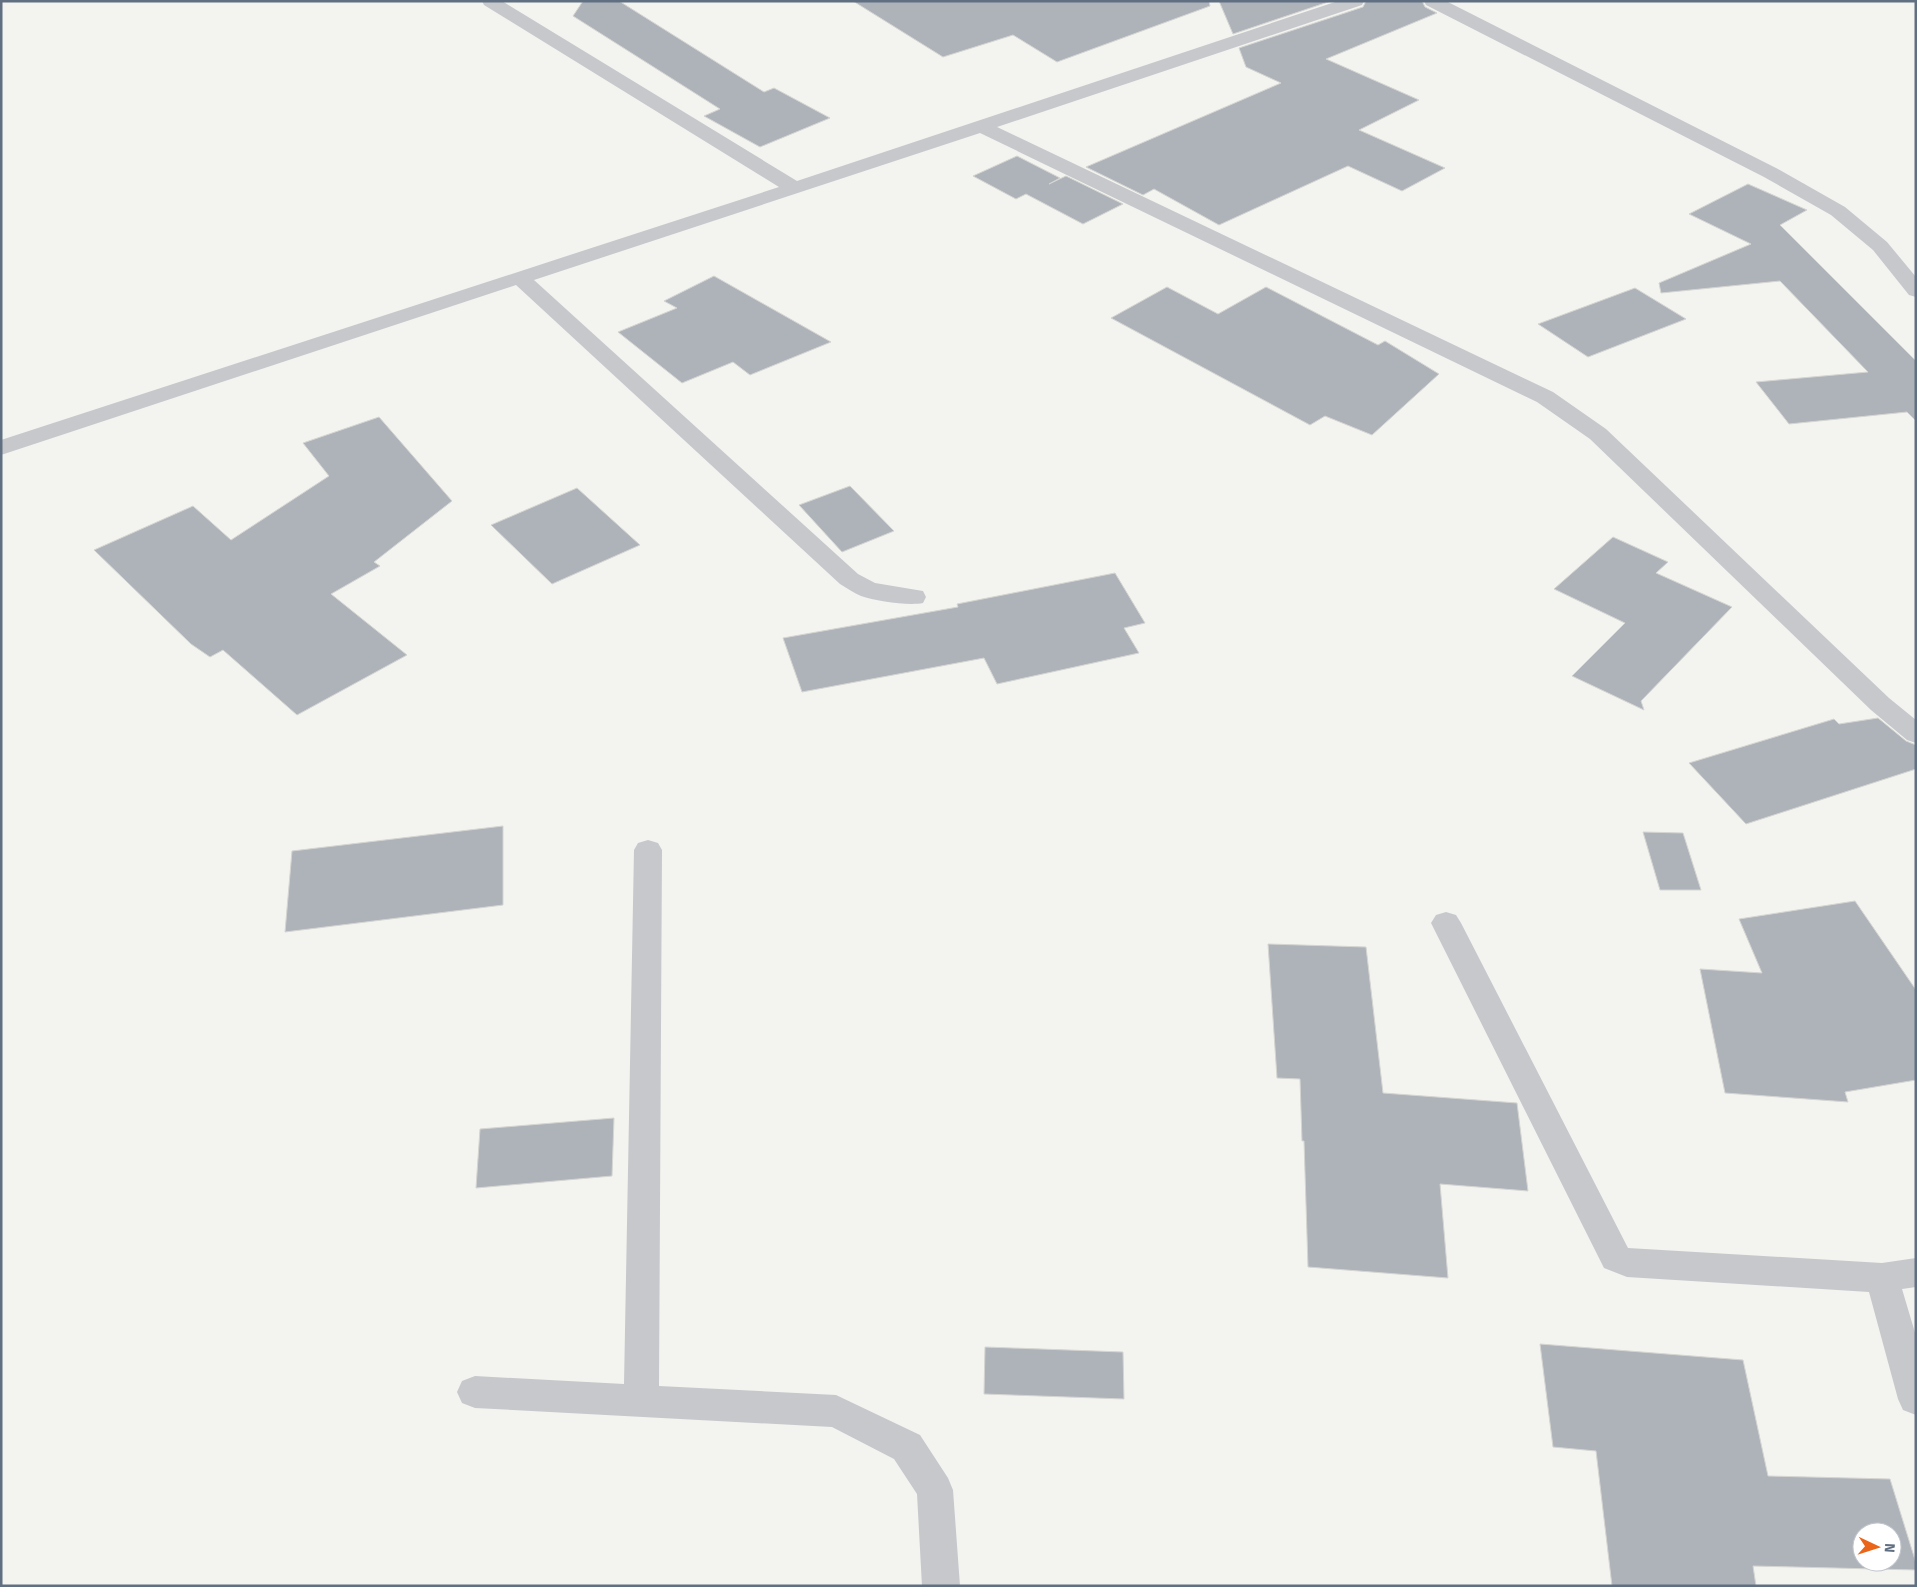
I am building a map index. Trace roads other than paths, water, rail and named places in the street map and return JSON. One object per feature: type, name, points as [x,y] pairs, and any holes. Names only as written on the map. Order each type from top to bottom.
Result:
[{"type":"street","points":[[490,1],[795,188]]},
{"type":"street","points":[[1,448],[795,188],[1356,1]]},
{"type":"street","points":[[1432,1],[1771,173],[1838,211],[1880,246],[1916,291]]},
{"type":"street","points":[[981,126],[1545,397],[1598,434],[1880,704],[1916,734]]},
{"type":"street","points":[[520,278],[849,579],[869,590],[914,598]]},
{"type":"street","points":[[641,1401],[648,850]]},
{"type":"street","points":[[1446,923],[1616,1258],[1627,1263],[1882,1278],[1916,1272]]},
{"type":"street","points":[[1882,1278],[1916,1399]]},
{"type":"street","points":[[475,1392],[836,1411],[906,1447],[935,1490],[941,1586]]}]
